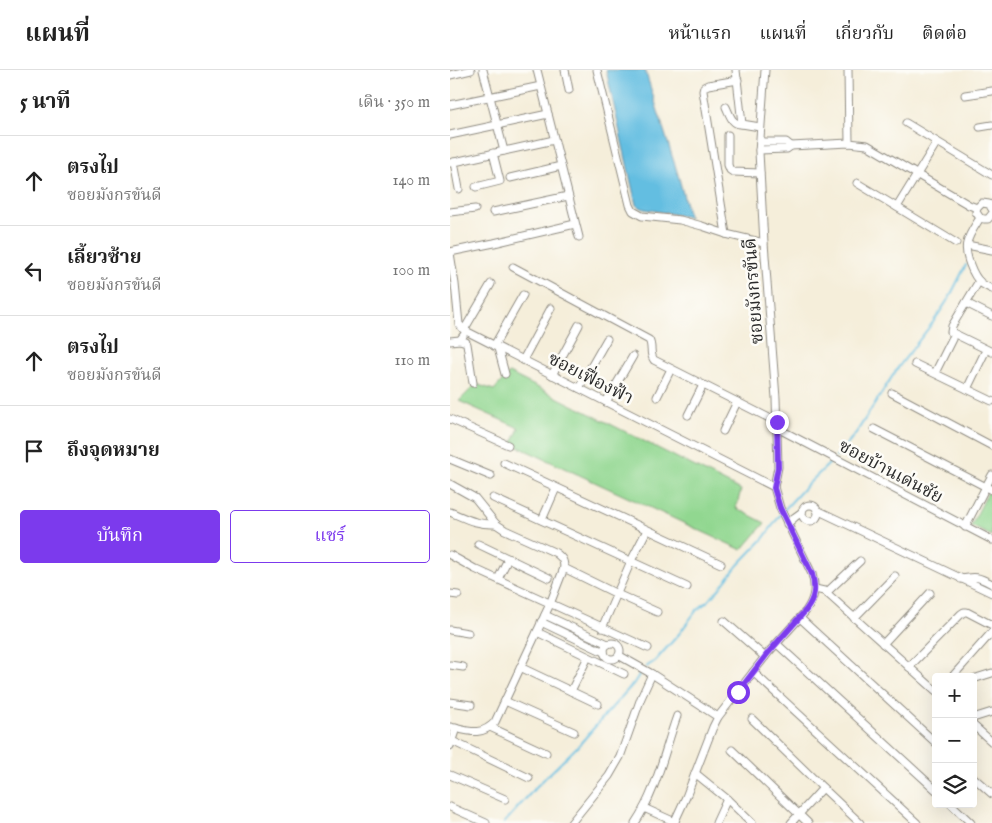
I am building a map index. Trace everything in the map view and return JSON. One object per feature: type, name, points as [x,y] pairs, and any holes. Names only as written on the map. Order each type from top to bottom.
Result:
[{"type":"street","points":[[450,75],[471,70]]},
{"type":"street","points":[[483,70],[504,151]]},
{"type":"street","points":[[537,70],[578,237]]},
{"type":"street","points":[[565,70],[569,90]]},
{"type":"street","points":[[597,70],[633,210],[642,216],[680,220],[726,234],[764,242]]},
{"type":"street","points":[[736,70],[742,124]]},
{"type":"street","name":"ซอยมังกรขันดี","points":[[765,70],[760,127],[760,173],[777,425],[778,467],[774,488],[785,520]]},
{"type":"street","points":[[848,70],[849,143]]},
{"type":"street","points":[[726,234],[703,91],[704,87],[708,85],[738,80]]},
{"type":"street","points":[[450,105],[541,86]]},
{"type":"street","points":[[965,95],[992,91]]},
{"type":"street","points":[[726,107],[734,122],[760,127]]},
{"type":"street","points":[[450,134],[548,114]]},
{"type":"street","points":[[906,124],[992,175]]},
{"type":"street","points":[[980,127],[992,125]]},
{"type":"street","points":[[728,135],[728,166],[730,170],[733,172],[760,173]]},
{"type":"street","points":[[459,189],[452,162],[554,140]]},
{"type":"street","points":[[760,146],[786,142],[791,146],[849,143],[867,146],[977,208]]},
{"type":"street","points":[[897,207],[937,142]]},
{"type":"street","points":[[476,187],[500,181],[493,154]]},
{"type":"street","points":[[510,178],[561,166]]},
{"type":"street","points":[[857,183],[956,243]]},
{"type":"street","points":[[493,212],[568,196]]},
{"type":"street","points":[[991,204],[982,203],[976,212],[977,216],[984,220],[988,219],[992,214]]},
{"type":"street","points":[[450,212],[475,209]]},
{"type":"street","points":[[980,218],[973,228],[967,245],[968,257],[980,281],[992,288]]},
{"type":"street","points":[[466,331],[459,324],[452,284],[450,253],[575,224]]},
{"type":"street","points":[[967,245],[992,250]]},
{"type":"street","name":"ซอยบ้านเด่นชัย","points":[[512,267],[650,340],[652,358],[671,369],[737,402],[838,460],[992,540]]},
{"type":"street","points":[[967,389],[988,353],[951,332],[952,326],[980,281]]},
{"type":"street","points":[[460,340],[491,284]]},
{"type":"street","points":[[505,374],[496,347],[523,295]]},
{"type":"street","points":[[966,303],[992,316]]},
{"type":"street","points":[[523,360],[551,308]]},
{"type":"street","points":[[552,375],[579,325]]},
{"type":"street","name":"ซอยเฟื่องฟ้า","points":[[466,331],[774,488]]},
{"type":"street","points":[[579,388],[607,339]]},
{"type":"street","points":[[935,373],[952,339]]},
{"type":"street","points":[[450,341],[460,340],[466,342],[473,383]]},
{"type":"street","points":[[606,402],[633,356]]},
{"type":"street","points":[[915,364],[992,401]]},
{"type":"street","points":[[657,397],[671,369]]},
{"type":"street","points":[[688,415],[702,385]]},
{"type":"street","points":[[892,393],[992,446]]},
{"type":"street","points":[[722,431],[737,402]]},
{"type":"street","points":[[451,422],[508,445]]},
{"type":"street","points":[[874,429],[989,489]]},
{"type":"street","points":[[450,459],[491,476]]},
{"type":"street","points":[[504,463],[721,564]]},
{"type":"street","points":[[965,527],[989,489],[992,475]]},
{"type":"street","points":[[450,484],[474,498],[496,524],[556,553],[562,558],[564,563],[564,568],[550,604],[495,722],[484,731],[478,732],[453,727],[451,744],[529,778]]},
{"type":"street","points":[[542,520],[556,488]]},
{"type":"street","points":[[493,498],[687,588]]},
{"type":"street","points":[[644,808],[674,822],[718,717],[765,657],[811,603],[815,589],[812,574],[785,520],[795,517],[808,505],[992,593]]},
{"type":"street","points":[[802,512],[804,517],[810,520],[816,517],[817,510]]},
{"type":"street","points":[[450,512],[466,520],[496,524]]},
{"type":"street","points":[[602,628],[631,561],[647,530]]},
{"type":"street","points":[[478,544],[549,578]]},
{"type":"street","points":[[450,555],[550,604],[648,648]]},
{"type":"street","points":[[498,579],[508,559]]},
{"type":"street","points":[[826,593],[860,561]]},
{"type":"street","points":[[564,568],[657,612]]},
{"type":"street","points":[[854,618],[895,576]]},
{"type":"street","points":[[961,579],[973,576],[992,584]]},
{"type":"street","points":[[815,589],[826,593],[932,688]]},
{"type":"street","points":[[883,644],[930,593]]},
{"type":"street","points":[[450,594],[458,595]]},
{"type":"street","points":[[909,667],[964,612],[968,612],[992,625]]},
{"type":"street","points":[[543,618],[608,644],[617,644],[620,647],[620,656],[617,659],[608,659],[604,652],[543,618]]},
{"type":"street","points":[[800,618],[932,739]]},
{"type":"street","points":[[724,621],[765,657]]},
{"type":"street","points":[[450,630],[468,633]]},
{"type":"street","points":[[537,632],[624,674]]},
{"type":"street","points":[[956,673],[992,632]]},
{"type":"street","points":[[604,652],[608,644]]},
{"type":"street","points":[[777,644],[932,786]]},
{"type":"street","points":[[620,656],[718,717]]},
{"type":"street","points":[[571,691],[588,657]]},
{"type":"street","points":[[450,665],[464,667]]},
{"type":"street","points":[[520,668],[598,704]]},
{"type":"street","points":[[753,672],[916,823]]},
{"type":"street","points":[[571,823],[609,776],[620,758],[650,673]]},
{"type":"street","points":[[977,678],[992,673]]},
{"type":"street","points":[[505,701],[574,732]]},
{"type":"street","points":[[450,702],[471,705]]},
{"type":"street","points":[[977,717],[992,712]]},
{"type":"street","points":[[635,823],[644,808],[660,770],[677,716]]},
{"type":"street","points":[[752,719],[860,823]]},
{"type":"street","points":[[490,727],[546,753]]},
{"type":"street","points":[[977,729],[992,742]]},
{"type":"street","points":[[732,750],[808,823]]},
{"type":"street","points":[[695,773],[727,799],[752,823]]},
{"type":"street","points":[[450,776],[505,799]]},
{"type":"street","points":[[977,781],[992,794]]},
{"type":"street","points":[[791,823],[823,788]]},
{"type":"street","points":[[716,823],[727,799]]},
{"type":"street","points":[[450,807],[486,823]]},
{"type":"street","points":[[955,808],[971,823]]},
{"type":"green space","points":[[509,373],[741,490],[736,508],[765,523],[742,550],[512,444],[519,428],[459,401],[476,384],[494,390]]},
{"type":"green space","points":[[988,492],[992,494],[992,536],[971,526]]},
{"type":"water","points":[[606,70],[645,70],[679,178],[689,217],[644,209],[636,205]]},
{"type":"waterway","points":[[836,457],[856,433],[897,369],[934,321],[949,298],[966,265]]},
{"type":"waterway","points":[[784,510],[833,460]]},
{"type":"waterway","points":[[646,667],[655,661],[696,611],[720,588],[738,565],[763,539],[781,514]]},
{"type":"waterway","points":[[504,823],[537,786],[579,745],[634,683],[642,670]]},
{"type":"route","points":[[738,692],[768,653],[806,610],[811,603],[815,589],[812,574],[780,508],[774,488],[778,467],[777,422]]}]
